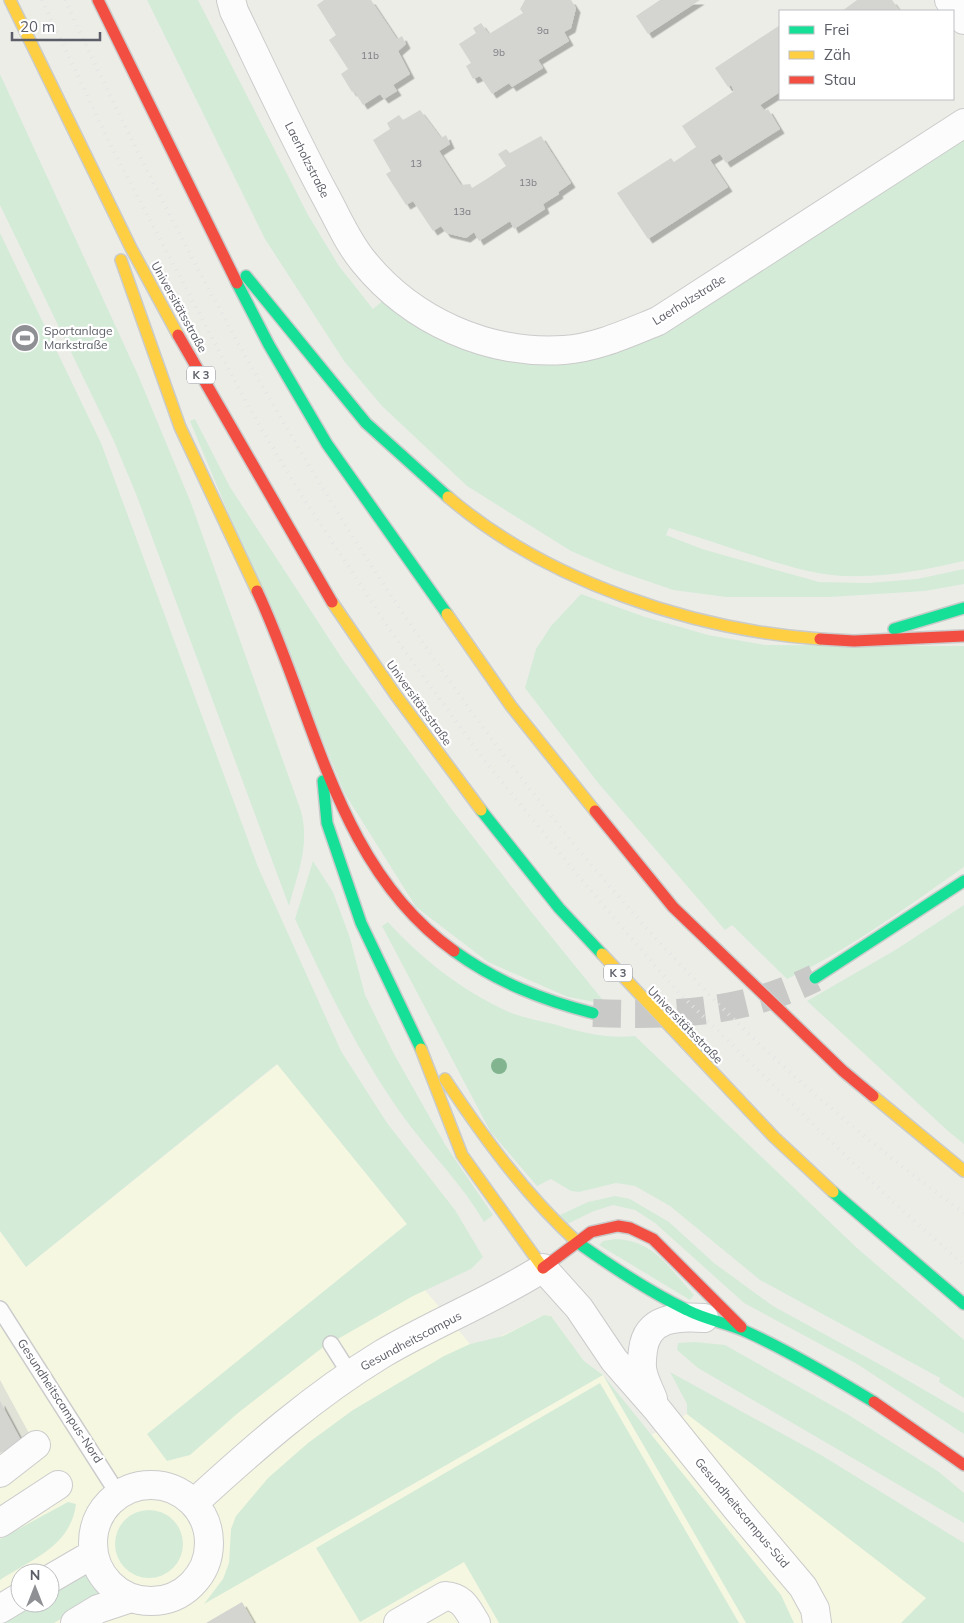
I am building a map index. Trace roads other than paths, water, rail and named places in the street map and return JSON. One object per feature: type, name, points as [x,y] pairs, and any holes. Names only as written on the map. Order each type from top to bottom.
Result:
[{"type":"main road","name":"Universitätsstraße","points":[[10,0],[84,153],[168,317],[327,594],[395,694],[482,812],[579,929],[638,994],[774,1137],[860,1217],[964,1304]]},
{"type":"main road","points":[[98,0],[210,232],[269,345],[327,444],[511,706],[673,907],[843,1071],[964,1171]]},
{"type":"main road","points":[[84,153],[180,426],[269,618],[346,816],[375,868],[407,910],[440,942],[481,970],[526,992],[568,1008],[593,1013]]},
{"type":"main road","points":[[210,232],[366,423],[450,499],[503,538],[563,572],[644,604],[743,630],[795,637],[854,641],[964,636]]},
{"type":"main road","points":[[854,641],[964,608]]},
{"type":"main road","points":[[320,750],[327,823],[361,923],[414,1032],[462,1155],[543,1268],[591,1232],[618,1226],[642,1232],[666,1251],[745,1331]]},
{"type":"main road","points":[[815,978],[964,881]]},
{"type":"main road","points":[[414,1032],[479,1130],[518,1182],[534,1202],[577,1242],[621,1273],[704,1318],[745,1331],[883,1408],[964,1465]]},
{"type":"street","name":"Laerholzstraße","points":[[231,0],[234,11],[306,160],[362,261],[380,280],[410,305],[451,330],[481,342],[520,349],[565,350],[611,340],[658,321],[736,260],[964,123]]},
{"type":"street","points":[[949,0],[964,20]]},
{"type":"street","name":"Gesundheitscampus","points":[[194,1503],[288,1421],[350,1374],[384,1353],[476,1307],[543,1268]]},
{"type":"street","name":"Gesundheitscampus-Süd","points":[[543,1268],[579,1308],[614,1360],[804,1587],[815,1609],[817,1623]]},
{"type":"street","name":"Gesundheitscampus-Süd","points":[[656,1408],[642,1373],[644,1344],[648,1333],[664,1320],[679,1316],[704,1318]]},
{"type":"street","points":[[0,1473],[36,1445]]},
{"type":"street","points":[[0,1523],[58,1485]]},
{"type":"street","points":[[143,1485],[161,1485],[179,1492],[194,1503],[204,1519],[209,1538],[208,1557],[200,1575],[187,1590],[170,1599],[150,1602],[131,1598],[113,1588],[100,1573],[93,1554],[92,1535],[98,1517],[110,1501],[118,1494],[143,1485]]},
{"type":"street","points":[[60,1573],[93,1554]]},
{"type":"street","points":[[398,1623],[445,1596],[453,1596],[464,1602],[476,1623]]},
{"type":"street","points":[[75,1623],[98,1608],[131,1598]]},
{"type":"lane","name":"Gesundheitscampus-Nord","points":[[0,1309],[118,1494]]},
{"type":"lane","points":[[331,1344],[350,1374]]},
{"type":"tunnel","points":[[593,1013],[679,1013],[733,1006],[787,990],[815,978]]},
{"type":"railway","points":[[42,0],[111,146],[248,406],[295,485],[396,639],[485,761],[580,878],[675,989],[892,1201],[964,1265]]},
{"type":"railway","points":[[65,0],[131,139],[203,278],[279,416],[362,550],[450,681],[544,807],[645,926],[752,1037],[855,1128],[964,1213]]},
{"type":"place","name":"Sportanlage Markstraße","points":[[25,338]]}]
